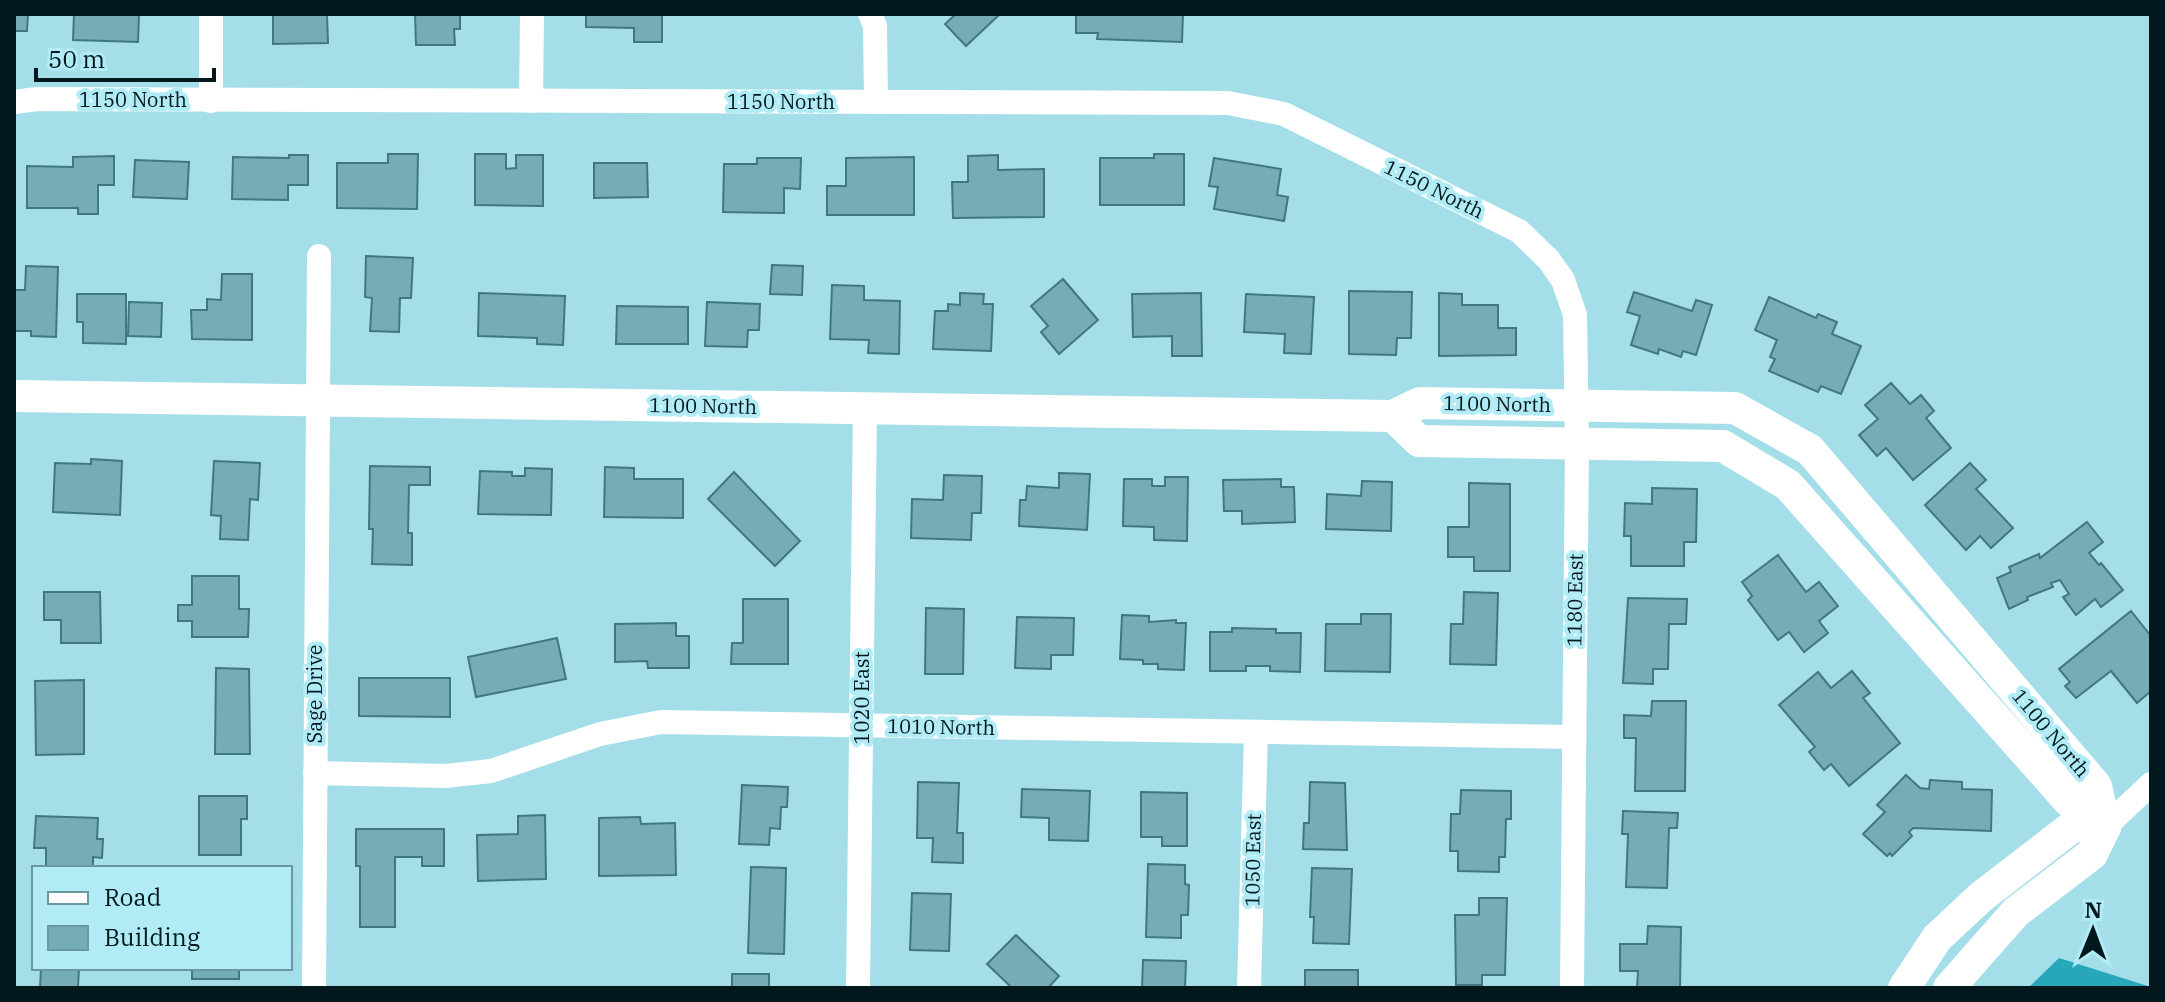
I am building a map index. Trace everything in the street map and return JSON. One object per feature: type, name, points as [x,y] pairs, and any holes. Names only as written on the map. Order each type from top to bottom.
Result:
[{"type":"street","points":[[211,14],[211,101]]},
{"type":"street","points":[[531,101],[532,14]]},
{"type":"street","points":[[870,14],[875,26],[876,102]]},
{"type":"street","name":"1150 North","points":[[14,102],[37,99],[1228,103],[1284,114],[1519,231]]},
{"type":"street","name":"1180 East","points":[[1519,231],[1549,260],[1563,280],[1575,315],[1577,444],[1572,988]]},
{"type":"street","name":"Sage Drive","points":[[314,988],[319,256]]},
{"type":"street","name":"1100 North","points":[[14,396],[1393,416],[1420,403],[1735,408],[1810,450],[2096,786],[2105,827]]},
{"type":"street","name":"1020 East","points":[[858,988],[865,408]]},
{"type":"street","name":"1100 North","points":[[1393,416],[1419,441],[1723,446],[1788,485],[2072,804],[2105,827]]},
{"type":"street","name":"1010 North","points":[[315,773],[445,776],[491,771],[600,734],[661,722],[1574,737]]},
{"type":"street","name":"1050 East","points":[[1249,988],[1256,732]]},
{"type":"street","points":[[1949,988],[2016,912],[2092,854],[2105,827],[2151,784]]},
{"type":"street","points":[[1904,988],[1937,938],[1981,897],[2073,826],[2105,827]]},
{"type":"water","points":[[2059,958],[2151,987],[2151,988],[2028,988]]},
{"type":"building","points":[[14,14],[28,14],[27,31],[14,31]]},
{"type":"building","points":[[74,14],[139,14],[138,42],[73,40]]},
{"type":"building","points":[[327,14],[328,43],[273,44],[273,15]]},
{"type":"building","points":[[415,14],[460,14],[460,29],[454,29],[455,45],[416,45]]},
{"type":"building","points":[[586,14],[662,14],[662,42],[634,42],[634,28],[586,27]]},
{"type":"building","points":[[956,14],[1000,14],[966,46],[945,24]]},
{"type":"building","points":[[1076,14],[1183,14],[1182,42],[1097,39],[1098,33],[1076,33]]},
{"type":"building","points":[[388,154],[418,154],[417,209],[337,208],[337,163],[388,163]]},
{"type":"building","points":[[475,154],[506,154],[506,169],[516,168],[516,155],[543,155],[543,206],[475,205]]},
{"type":"building","points":[[1154,154],[1184,154],[1184,205],[1100,205],[1100,158],[1154,158]]},
{"type":"building","points":[[289,155],[308,155],[308,185],[288,185],[288,200],[232,199],[233,157],[289,158]]},
{"type":"building","points":[[998,155],[998,170],[1044,169],[1044,217],[953,218],[952,182],[968,182],[968,156]]},
{"type":"building","points":[[114,156],[114,185],[98,185],[98,214],[78,214],[78,208],[27,208],[27,166],[73,167],[73,157]]},
{"type":"building","points":[[914,157],[914,215],[827,215],[827,186],[846,186],[846,158]]},
{"type":"building","points":[[757,158],[801,158],[800,189],[784,188],[784,213],[723,212],[724,164],[757,164]]},
{"type":"building","points":[[1214,158],[1281,169],[1277,195],[1288,197],[1284,221],[1214,209],[1218,187],[1209,186]]},
{"type":"building","points":[[135,160],[189,162],[187,199],[133,197]]},
{"type":"building","points":[[594,163],[647,163],[648,197],[594,198]]},
{"type":"building","points":[[366,256],[413,258],[411,298],[400,298],[399,332],[370,331],[372,298],[365,297]]},
{"type":"building","points":[[772,265],[803,266],[802,295],[770,294]]},
{"type":"building","points":[[26,266],[58,267],[56,337],[31,336],[31,331],[14,331],[14,290],[25,290]]},
{"type":"building","points":[[222,274],[252,274],[252,340],[192,339],[191,310],[207,310],[207,299],[221,300]]},
{"type":"building","points":[[1063,279],[1098,320],[1059,354],[1041,332],[1048,326],[1031,306]]},
{"type":"building","points":[[832,285],[864,286],[864,300],[900,301],[899,354],[868,353],[869,340],[830,339]]},
{"type":"building","points":[[1349,291],[1412,292],[1411,338],[1397,338],[1396,355],[1349,354]]},
{"type":"building","points":[[1634,292],[1692,311],[1696,300],[1712,305],[1696,355],[1683,351],[1681,357],[1659,349],[1658,354],[1631,345],[1640,316],[1627,312]]},
{"type":"building","points":[[479,293],[565,296],[563,345],[537,344],[537,338],[478,336]]},
{"type":"building","points":[[960,293],[984,294],[983,304],[993,304],[991,351],[933,349],[935,311],[948,311],[948,304],[960,305]]},
{"type":"building","points":[[1201,293],[1202,356],[1172,356],[1172,336],[1133,337],[1132,294]]},
{"type":"building","points":[[1439,293],[1462,294],[1462,305],[1498,305],[1498,328],[1516,328],[1516,355],[1439,356]]},
{"type":"building","points":[[77,294],[126,294],[126,344],[83,343],[83,322],[77,322]]},
{"type":"building","points":[[1246,294],[1314,297],[1311,354],[1284,353],[1285,334],[1244,332]]},
{"type":"building","points":[[1769,297],[1816,318],[1818,314],[1837,322],[1832,334],[1861,346],[1841,394],[1821,386],[1818,392],[1769,371],[1775,359],[1770,357],[1777,340],[1755,330]]},
{"type":"building","points":[[129,302],[162,303],[161,337],[128,336]]},
{"type":"building","points":[[707,302],[760,304],[759,330],[748,330],[747,347],[705,346]]},
{"type":"building","points":[[617,306],[688,307],[688,344],[616,344]]},
{"type":"building","points":[[1891,383],[1910,404],[1921,395],[1934,411],[1926,418],[1951,448],[1913,480],[1886,448],[1877,456],[1859,435],[1878,419],[1865,405]]},
{"type":"building","points":[[91,459],[122,461],[120,515],[53,512],[55,463],[91,464]]},
{"type":"building","points":[[214,461],[260,463],[258,500],[250,499],[248,540],[220,539],[221,516],[211,515]]},
{"type":"building","points":[[1970,463],[1986,480],[1976,489],[2013,528],[1991,548],[1980,536],[1966,550],[1925,505]]},
{"type":"building","points":[[370,466],[430,467],[430,485],[409,485],[408,533],[412,533],[412,565],[372,564]]},
{"type":"building","points":[[605,467],[634,468],[634,479],[683,479],[683,518],[604,517]]},
{"type":"building","points":[[525,468],[552,469],[551,515],[478,514],[480,471],[512,472],[512,476],[525,476]]},
{"type":"building","points":[[734,472],[800,541],[775,566],[708,499]]},
{"type":"building","points":[[1059,473],[1090,474],[1087,530],[1019,526],[1020,500],[1026,500],[1027,486],[1059,488]]},
{"type":"building","points":[[944,475],[982,476],[981,513],[972,513],[971,540],[911,538],[912,499],[943,500]]},
{"type":"building","points":[[1165,477],[1188,477],[1187,541],[1154,540],[1154,527],[1123,526],[1124,479],[1152,479],[1152,486],[1165,486]]},
{"type":"building","points":[[1281,479],[1281,487],[1294,487],[1295,522],[1242,524],[1242,511],[1224,511],[1223,480]]},
{"type":"building","points":[[1362,481],[1392,482],[1391,531],[1326,529],[1327,494],[1361,496]]},
{"type":"building","points":[[1469,483],[1510,484],[1510,571],[1474,571],[1474,557],[1448,557],[1448,527],[1469,527]]},
{"type":"building","points":[[1652,488],[1697,489],[1696,542],[1684,542],[1684,566],[1631,566],[1631,536],[1624,536],[1625,503],[1652,504]]},
{"type":"building","points":[[2087,522],[2103,542],[2089,553],[2123,590],[2101,607],[2095,599],[2076,615],[2063,597],[2069,594],[2060,580],[2051,583],[2053,587],[2027,597],[2028,600],[2009,609],[1997,578],[2011,572],[2009,567],[2039,554],[2040,558]]},
{"type":"building","points":[[1778,555],[1806,592],[1819,582],[1838,606],[1819,621],[1828,633],[1804,652],[1789,632],[1778,640],[1748,600],[1752,596],[1742,582]]},
{"type":"building","points":[[192,576],[239,576],[239,609],[249,609],[248,637],[192,637],[192,621],[178,621],[178,605],[192,605]]},
{"type":"building","points":[[44,592],[100,592],[101,643],[61,643],[61,620],[44,620]]},
{"type":"building","points":[[1464,592],[1498,593],[1496,665],[1450,664],[1451,624],[1463,624]]},
{"type":"building","points":[[1628,598],[1687,599],[1686,624],[1669,624],[1668,669],[1653,669],[1653,684],[1623,683]]},
{"type":"building","points":[[743,599],[788,599],[788,664],[731,664],[732,643],[743,643]]},
{"type":"building","points":[[926,608],[964,609],[963,674],[925,674]]},
{"type":"building","points":[[2131,611],[2151,636],[2151,691],[2137,703],[2111,671],[2076,698],[2065,686],[2070,682],[2059,669]]},
{"type":"building","points":[[1361,614],[1391,614],[1390,672],[1325,671],[1326,624],[1361,624]]},
{"type":"building","points":[[1122,615],[1149,616],[1149,622],[1176,620],[1176,623],[1186,623],[1184,670],[1158,669],[1158,664],[1143,664],[1143,660],[1120,659]]},
{"type":"building","points":[[1017,617],[1074,618],[1073,655],[1051,655],[1051,669],[1015,668]]},
{"type":"building","points":[[676,623],[676,636],[689,636],[689,668],[648,668],[647,661],[615,662],[615,624]]},
{"type":"building","points":[[1232,628],[1301,633],[1300,672],[1270,671],[1270,666],[1246,666],[1246,671],[1210,671],[1210,632],[1232,632]]},
{"type":"building","points":[[557,638],[566,679],[476,697],[468,657]]},
{"type":"building","points":[[216,668],[249,669],[250,754],[215,754]]},
{"type":"building","points":[[1852,671],[1870,693],[1863,698],[1900,743],[1849,786],[1831,764],[1824,770],[1809,752],[1815,747],[1779,705],[1818,672],[1831,688]]},
{"type":"building","points":[[359,678],[450,678],[450,717],[359,716]]},
{"type":"building","points":[[84,680],[84,754],[36,755],[35,681]]},
{"type":"building","points":[[1652,701],[1686,701],[1685,791],[1635,791],[1636,738],[1624,738],[1624,715],[1651,716]]},
{"type":"building","points":[[1906,775],[1920,788],[1929,789],[1930,780],[1962,782],[1962,789],[1992,790],[1991,831],[1913,828],[1909,832],[1912,836],[1892,856],[1890,853],[1887,856],[1863,834],[1885,812],[1877,805]]},
{"type":"building","points":[[918,782],[959,783],[957,833],[963,833],[963,863],[932,862],[933,838],[917,838]]},
{"type":"building","points":[[1310,782],[1345,783],[1347,850],[1303,849],[1304,823],[1309,823]]},
{"type":"building","points":[[742,785],[788,787],[787,807],[781,807],[780,829],[770,828],[769,845],[739,844]]},
{"type":"building","points":[[1022,789],[1090,791],[1088,841],[1049,840],[1049,818],[1021,817]]},
{"type":"building","points":[[1461,790],[1511,791],[1511,819],[1506,819],[1505,857],[1499,857],[1499,872],[1458,871],[1458,851],[1450,851],[1451,814],[1460,814]]},
{"type":"building","points":[[1141,792],[1187,793],[1187,846],[1162,846],[1162,837],[1141,837]]},
{"type":"building","points":[[199,796],[247,796],[247,819],[241,819],[241,855],[199,855]]},
{"type":"building","points":[[1623,811],[1678,813],[1677,828],[1669,828],[1667,888],[1626,887],[1628,834],[1622,834]]},
{"type":"building","points":[[545,815],[546,879],[478,881],[477,835],[518,834],[518,816]]},
{"type":"building","points":[[36,816],[98,818],[97,839],[103,839],[102,858],[93,857],[93,866],[46,866],[46,848],[34,848]]},
{"type":"building","points":[[640,817],[641,824],[675,823],[676,875],[599,876],[599,818]]},
{"type":"building","points":[[356,829],[444,829],[444,866],[422,866],[422,857],[395,857],[395,927],[360,927],[360,866],[356,866]]},
{"type":"building","points":[[1148,864],[1185,865],[1185,884],[1189,885],[1188,915],[1181,915],[1181,938],[1146,937]]},
{"type":"building","points":[[751,867],[786,868],[784,954],[748,953]]},
{"type":"building","points":[[1312,868],[1352,869],[1349,944],[1313,943],[1314,917],[1310,917]]},
{"type":"building","points":[[912,893],[951,894],[949,951],[910,950]]},
{"type":"building","points":[[1479,898],[1507,898],[1505,975],[1482,975],[1482,985],[1456,985],[1455,915],[1479,915]]},
{"type":"building","points":[[1648,926],[1681,927],[1680,988],[1637,988],[1638,971],[1620,971],[1620,944],[1647,944]]},
{"type":"building","points":[[1016,935],[1059,976],[1048,988],[1012,988],[987,964]]},
{"type":"building","points":[[1143,960],[1186,961],[1185,988],[1142,988]]},
{"type":"building","points":[[41,970],[79,970],[78,988],[40,988]]},
{"type":"building","points":[[192,970],[239,970],[239,979],[192,979]]},
{"type":"building","points":[[1305,970],[1358,970],[1358,988],[1305,988]]},
{"type":"building","points":[[732,974],[769,974],[769,988],[732,988]]}]
